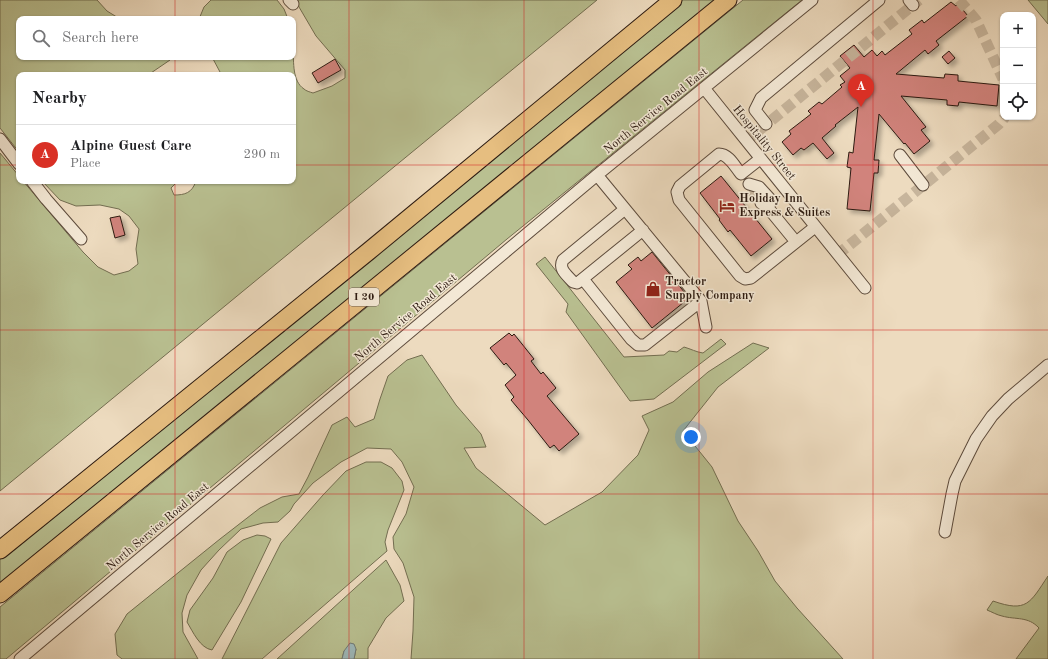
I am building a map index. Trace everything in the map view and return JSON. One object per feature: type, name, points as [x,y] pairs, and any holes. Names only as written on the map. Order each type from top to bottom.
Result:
[{"type":"highway","name":"I 20","points":[[0,550],[363,256],[673,0]]},
{"type":"highway","name":"I 20","points":[[0,594],[728,0]]},
{"type":"street","name":"North Service Road East","points":[[20,659],[597,175],[812,0]]},
{"type":"street","points":[[766,124],[755,110],[761,98],[879,0]]},
{"type":"street","name":"Hospitality Street","points":[[704,88],[865,288]]},
{"type":"street","points":[[0,139],[16,160]]},
{"type":"street","points":[[796,242],[765,206],[770,199],[759,187],[750,187],[727,156],[723,154],[719,154],[680,186],[677,192],[679,200],[740,276],[745,279],[752,278],[815,227]]},
{"type":"street","points":[[900,155],[923,185]]},
{"type":"street","points":[[741,174],[760,159]]},
{"type":"street","points":[[597,175],[701,301],[706,327]]},
{"type":"street","points":[[34,184],[82,239]]},
{"type":"street","points":[[625,209],[563,260],[561,268],[573,282],[577,283],[584,279],[643,230]]},
{"type":"street","points":[[584,279],[631,339],[638,345],[645,345],[701,301]]},
{"type":"street","points":[[945,532],[955,482],[984,426],[1008,399],[1048,365]]},
{"type":"green space","points":[[0,0],[97,0],[107,11],[115,16],[16,16],[16,60],[170,60],[152,72],[16,72],[16,148],[0,128]]},
{"type":"green space","points":[[211,0],[277,0],[284,9],[287,16],[200,16],[204,7]]},
{"type":"green space","points":[[297,0],[597,0],[0,491],[0,153],[16,172],[16,184],[26,184],[83,252],[98,267],[114,275],[129,271],[138,264],[136,249],[139,229],[129,216],[119,209],[100,205],[76,206],[60,200],[45,184],[175,184],[171,188],[174,195],[190,191],[194,184],[296,184],[296,76],[300,86],[313,93],[332,86],[345,78],[345,70],[316,36],[299,7]]},
{"type":"green space","points":[[682,0],[717,0],[0,585],[0,557]]},
{"type":"green space","points":[[743,0],[802,0],[507,239],[6,659],[0,659],[0,607]]},
{"type":"green space","points":[[1028,0],[1048,0],[1048,24]]},
{"type":"green space","points":[[214,60],[293,60],[294,71],[220,72]]},
{"type":"green space","points":[[545,257],[624,357],[664,355],[669,351],[677,352],[684,347],[703,353],[721,339],[726,344],[654,399],[630,401],[566,312],[568,304],[536,264]]},
{"type":"green space","points":[[753,343],[769,348],[718,387],[683,431],[712,467],[738,521],[758,551],[775,581],[843,659],[411,659],[414,597],[403,563],[394,549],[393,537],[406,514],[414,487],[402,462],[391,449],[367,448],[341,462],[313,483],[294,504],[290,511],[278,522],[263,523],[241,529],[201,570],[187,595],[182,613],[183,632],[198,659],[122,659],[117,655],[115,634],[127,614],[260,508],[282,497],[299,494],[332,425],[347,417],[355,427],[374,419],[388,376],[407,360],[422,355],[456,405],[481,434],[486,447],[464,448],[476,468],[545,525],[602,492],[638,455],[649,430],[642,416],[673,402],[708,372]]},
{"type":"green space","points":[[366,462],[381,462],[392,468],[402,481],[404,490],[388,530],[385,542],[387,551],[262,659],[222,659],[281,543],[346,471]]},
{"type":"green space","points":[[257,535],[265,536],[271,539],[241,602],[212,650],[208,649],[200,643],[187,622],[190,610],[213,578],[227,552],[243,540]]},
{"type":"green space","points":[[386,560],[400,585],[404,601],[386,618],[368,648],[368,659],[354,659],[356,649],[344,651],[342,659],[277,659]]},
{"type":"green space","points":[[1048,576],[1048,659],[1016,659],[1039,628],[1035,624],[1026,620],[1000,616],[987,610],[993,601],[1013,606],[1026,603],[1037,593]]},
{"type":"water","points":[[350,643],[354,644],[356,649],[354,659],[342,659],[344,651]]},
{"type":"building","points":[[951,2],[956,6],[958,4],[968,16],[936,41],[939,45],[928,54],[925,50],[896,74],[944,78],[945,74],[958,75],[958,81],[999,85],[997,106],[959,102],[958,106],[947,105],[947,100],[901,96],[926,127],[921,130],[930,141],[914,154],[879,114],[874,160],[879,160],[878,173],[874,173],[870,211],[847,209],[851,168],[847,167],[849,152],[853,153],[858,107],[835,125],[836,126],[822,138],[834,153],[827,159],[813,143],[804,150],[801,148],[793,155],[782,142],[791,134],[789,131],[811,114],[808,111],[819,102],[822,104],[842,87],[840,85],[845,82],[840,76],[850,68],[840,56],[854,45],[864,57],[872,50],[877,56],[882,51],[885,55],[912,34],[909,30],[922,20],[924,23]]},
{"type":"building","points":[[949,51],[955,58],[948,64],[942,57]]},
{"type":"building","points":[[335,59],[341,70],[318,83],[312,73]]},
{"type":"building","name":"Holiday Inn Express & Suites","points":[[721,176],[772,239],[751,256],[730,230],[728,232],[700,193]]},
{"type":"building","points":[[120,216],[125,235],[115,238],[110,218]]},
{"type":"building","name":"Tractor Supply Company","points":[[652,252],[689,298],[652,328],[616,282],[632,269],[628,265],[638,257],[641,261]]},
{"type":"building","points":[[509,333],[512,336],[514,334],[534,359],[531,361],[541,374],[543,372],[556,388],[547,396],[579,434],[559,451],[554,445],[550,448],[511,400],[514,397],[505,385],[516,375],[506,363],[504,365],[490,348]]},
{"type":"tunnel","points":[[746,141],[919,0]]},
{"type":"tunnel","points":[[959,0],[976,20],[1000,72]]},
{"type":"tunnel","points":[[837,255],[1002,120]]},
{"type":"tunnel","points":[[751,190],[761,203]]},
{"type":"place","name":"Alpine Guest Care","points":[[861,107]]},
{"type":"place","name":"Holiday Inn Express & Suites","points":[[727,206]]},
{"type":"place","name":"Tractor Supply Company","points":[[653,289]]}]
